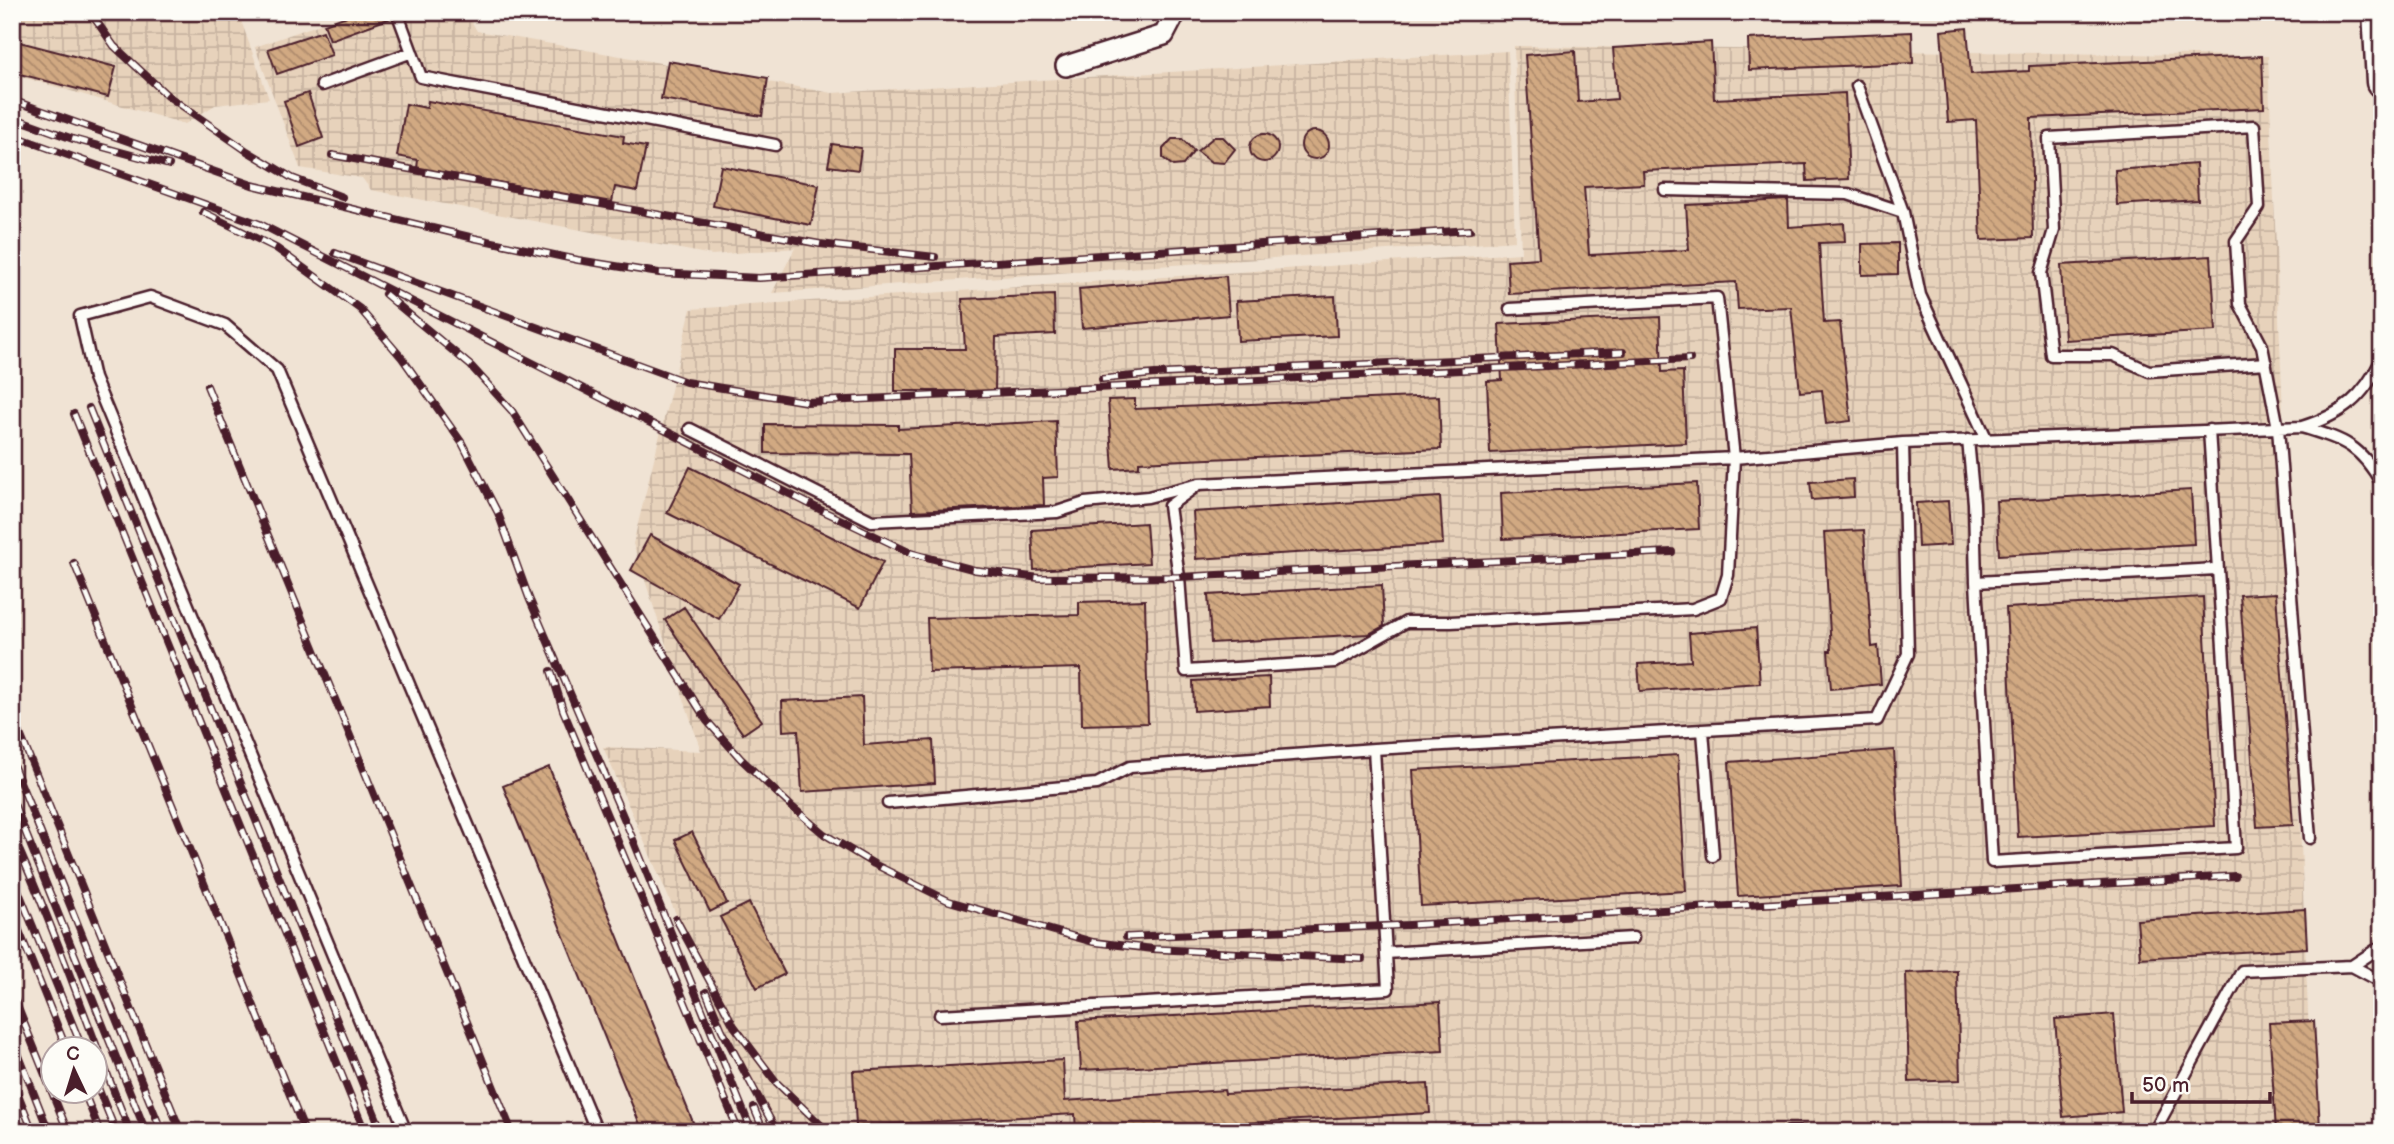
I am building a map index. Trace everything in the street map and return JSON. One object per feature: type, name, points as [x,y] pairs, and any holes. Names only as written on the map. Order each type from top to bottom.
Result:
[{"type":"main road","points":[[2378,12],[2382,82]]},
{"type":"street","points":[[1066,66],[1164,35],[1176,12]]},
{"type":"lane","points":[[397,12],[422,78],[775,145]]},
{"type":"lane","points":[[322,85],[412,52]]},
{"type":"lane","points":[[1857,86],[1903,212],[1920,295],[1987,440]]},
{"type":"lane","points":[[2266,363],[2149,371],[2113,355],[2051,355],[2040,272],[2054,230],[2049,138],[2254,126],[2259,207],[2236,241],[2240,304],[2262,346],[2266,363],[2278,428],[2310,838]]},
{"type":"lane","points":[[1665,190],[1848,194],[1903,212]]},
{"type":"lane","points":[[407,1132],[94,378],[80,316],[150,297],[225,325],[276,370],[597,1132]]},
{"type":"lane","points":[[1199,484],[1169,506],[1179,576],[1186,671],[1335,662],[1406,622],[1693,609],[1721,598],[1728,575],[1734,458],[1717,298],[1510,309]]},
{"type":"lane","points":[[690,429],[872,521],[1057,512],[1085,503],[1148,498],[1199,484],[1734,458],[1903,443],[2302,427],[2345,408],[2367,387],[2382,359]]},
{"type":"lane","points":[[2302,427],[2344,440],[2370,461],[2382,484]]},
{"type":"lane","points":[[1968,440],[1974,503],[1992,862],[2236,848],[2209,430]]},
{"type":"lane","points":[[888,803],[1097,784],[1130,767],[1374,749],[1877,720],[1908,654],[1903,443]]},
{"type":"lane","points":[[1976,582],[2216,569]]},
{"type":"lane","points":[[1703,731],[1713,856]]},
{"type":"lane","points":[[940,1015],[1388,989],[1374,749]]},
{"type":"lane","points":[[1386,953],[1633,938]]},
{"type":"lane","points":[[2352,966],[2382,946]]},
{"type":"lane","points":[[2154,1132],[2242,971],[2352,966],[2382,982]]},
{"type":"lane","points":[[1789,1132],[1805,1132]]},
{"type":"shaded area","points":[[12,12],[243,12],[239,15],[269,99],[215,105],[185,124],[12,74]]},
{"type":"shaded area","points":[[354,12],[466,12],[477,31],[832,93],[1508,51],[1515,241],[772,293],[795,248],[712,255],[371,190],[362,178],[300,168],[255,47]]},
{"type":"shaded area","points":[[1514,46],[2268,56],[2313,1132],[771,1132],[603,747],[701,751],[633,544],[691,309],[1521,253]]},
{"type":"building","points":[[358,12],[390,12],[391,18],[330,40],[324,24]]},
{"type":"building","points":[[1967,28],[1971,74],[2029,71],[2029,66],[2262,56],[2264,108],[2031,118],[2033,238],[1981,240],[1976,120],[1948,122],[1941,31]]},
{"type":"building","points":[[323,31],[332,55],[277,74],[268,49]]},
{"type":"building","points":[[1912,32],[1913,63],[1749,70],[1748,39]]},
{"type":"building","points":[[12,40],[116,67],[108,97],[12,72]]},
{"type":"building","points":[[1711,42],[1714,99],[1845,93],[1849,179],[1807,181],[1806,164],[1643,171],[1644,184],[1584,187],[1589,255],[1689,250],[1686,205],[1788,200],[1789,227],[1844,223],[1845,242],[1819,243],[1824,323],[1840,322],[1851,421],[1826,424],[1822,390],[1800,392],[1791,307],[1738,309],[1736,282],[1509,294],[1507,260],[1539,258],[1525,55],[1575,51],[1578,102],[1617,99],[1613,48]]},
{"type":"building","points":[[668,61],[768,78],[762,116],[661,99]]},
{"type":"building","points":[[308,93],[323,138],[299,147],[284,101]]},
{"type":"building","points":[[428,101],[624,136],[623,143],[646,147],[637,191],[615,187],[612,202],[417,168],[418,160],[397,156],[406,104],[427,108]]},
{"type":"building","points":[[1315,131],[1325,135],[1329,145],[1325,155],[1315,159],[1305,155],[1301,145],[1305,135]]},
{"type":"building","points":[[1264,134],[1274,138],[1278,148],[1274,158],[1264,162],[1254,158],[1250,148],[1254,138]]},
{"type":"building","points":[[1214,137],[1223,137],[1235,149],[1224,163],[1211,162],[1197,151]]},
{"type":"building","points":[[1172,139],[1182,139],[1194,151],[1183,165],[1173,166],[1163,158],[1163,149]]},
{"type":"building","points":[[832,144],[861,148],[858,170],[828,166]]},
{"type":"building","points":[[2196,164],[2198,200],[2117,205],[2115,170]]},
{"type":"building","points":[[721,166],[819,185],[811,225],[713,206]]},
{"type":"building","points":[[1898,243],[1898,274],[1862,275],[1862,244]]},
{"type":"building","points":[[2211,256],[2216,331],[2065,340],[2061,265]]},
{"type":"building","points":[[1226,276],[1229,315],[1082,328],[1079,289]]},
{"type":"building","points":[[1054,295],[1055,334],[996,337],[995,391],[895,391],[895,349],[965,349],[962,299]]},
{"type":"building","points":[[1335,296],[1337,336],[1238,341],[1236,301]]},
{"type":"building","points":[[1660,317],[1662,372],[1683,371],[1686,443],[1490,453],[1487,381],[1502,380],[1499,324]]},
{"type":"building","points":[[1439,396],[1441,449],[1139,462],[1139,467],[1113,469],[1108,400],[1135,399],[1135,409]]},
{"type":"building","points":[[1056,421],[1058,477],[1043,478],[1044,505],[912,511],[909,454],[765,453],[765,424],[898,425],[898,429]]},
{"type":"building","points":[[690,467],[883,562],[860,608],[667,513]]},
{"type":"building","points":[[1853,479],[1854,497],[1812,500],[1810,482]]},
{"type":"building","points":[[1697,483],[1699,529],[1503,539],[1501,493]]},
{"type":"building","points":[[2191,490],[2194,544],[1999,555],[1996,501]]},
{"type":"building","points":[[1440,497],[1443,544],[1196,559],[1193,512]]},
{"type":"building","points":[[1948,501],[1951,545],[1918,547],[1916,503]]},
{"type":"building","points":[[1146,523],[1149,563],[1034,570],[1032,530]]},
{"type":"building","points":[[1864,530],[1872,647],[1878,646],[1881,684],[1831,689],[1824,532]]},
{"type":"building","points":[[650,535],[739,584],[719,619],[631,570]]},
{"type":"building","points":[[1382,585],[1384,626],[1369,634],[1211,643],[1208,595]]},
{"type":"building","points":[[2276,593],[2293,825],[2257,827],[2240,595]]},
{"type":"building","points":[[2203,597],[2215,826],[2018,837],[2006,608]]},
{"type":"building","points":[[1145,600],[1148,723],[1082,725],[1081,668],[929,672],[927,618],[1079,615],[1079,602]]},
{"type":"building","points":[[684,607],[762,721],[743,734],[665,620]]},
{"type":"building","points":[[1756,628],[1760,683],[1640,691],[1638,664],[1691,661],[1689,633]]},
{"type":"building","points":[[1269,677],[1270,706],[1194,711],[1193,681]]},
{"type":"building","points":[[862,697],[864,745],[933,740],[935,783],[802,792],[798,730],[783,731],[782,701]]},
{"type":"building","points":[[1894,750],[1902,886],[1738,896],[1729,762]]},
{"type":"building","points":[[1678,755],[1686,891],[1421,906],[1413,770]]},
{"type":"building","points":[[549,767],[697,1132],[643,1132],[503,786]]},
{"type":"building","points":[[692,832],[727,903],[710,912],[675,840]]},
{"type":"building","points":[[749,903],[785,974],[757,988],[720,917]]},
{"type":"building","points":[[2305,909],[2307,948],[2140,958],[2137,920]]},
{"type":"building","points":[[1957,971],[1960,1080],[1909,1082],[1906,973]]},
{"type":"building","points":[[1440,1002],[1443,1051],[1081,1070],[1078,1021]]},
{"type":"building","points":[[2114,1014],[2122,1112],[2063,1117],[2055,1019]]},
{"type":"building","points":[[2314,1021],[2320,1128],[2276,1131],[2269,1023]]},
{"type":"building","points":[[1063,1060],[1065,1101],[1224,1090],[1225,1094],[1428,1084],[1430,1113],[1227,1124],[1138,1132],[1076,1132],[1075,1114],[856,1126],[853,1071]]},
{"type":"railway","points":[[90,12],[114,46],[168,96],[247,151],[292,178],[342,197]]},
{"type":"railway","points":[[12,100],[252,185],[474,238],[578,260],[659,273],[759,278],[1470,230]]},
{"type":"railway","points":[[12,117],[73,139],[169,165]]},
{"type":"railway","points":[[12,135],[260,224],[821,510],[911,553],[975,570],[1040,578],[1179,577],[1672,552]]},
{"type":"railway","points":[[332,155],[820,244],[935,257]]},
{"type":"railway","points":[[203,212],[276,248],[360,309],[402,358],[462,443],[498,513],[529,598],[632,837],[752,1132]]},
{"type":"railway","points":[[335,253],[686,382],[807,402],[1690,359]]},
{"type":"railway","points":[[385,294],[471,366],[512,411],[707,721],[741,759],[824,834],[874,864],[949,901],[1093,942],[1153,949],[1362,959]]},
{"type":"railway","points":[[1102,379],[1155,374],[1623,352]]},
{"type":"railway","points":[[207,386],[512,1132]]},
{"type":"railway","points":[[89,408],[382,1132]]},
{"type":"railway","points":[[74,414],[365,1132]]},
{"type":"railway","points":[[74,563],[305,1132]]},
{"type":"railway","points":[[551,671],[563,710],[739,1132]]},
{"type":"railway","points":[[12,714],[181,1132]]},
{"type":"railway","points":[[12,762],[162,1132]]},
{"type":"railway","points":[[12,799],[146,1132]]},
{"type":"railway","points":[[12,834],[130,1132]]},
{"type":"railway","points":[[12,875],[77,1036]]},
{"type":"railway","points":[[1126,937],[1409,925],[2235,876]]},
{"type":"railway","points":[[12,913],[61,1036]]},
{"type":"railway","points":[[676,919],[734,1026],[777,1083],[828,1132]]},
{"type":"railway","points":[[706,992],[722,1030],[777,1132]]},
{"type":"railway","points":[[12,993],[68,1132]]},
{"type":"railway","points":[[12,1038],[49,1132]]},
{"type":"railway","points":[[12,1079],[33,1132]]},
{"type":"railway","points":[[90,1106],[100,1132]]},
{"type":"railway","points":[[105,1106],[116,1132]]},
{"type":"railway","points":[[754,1108],[764,1132]]}]
